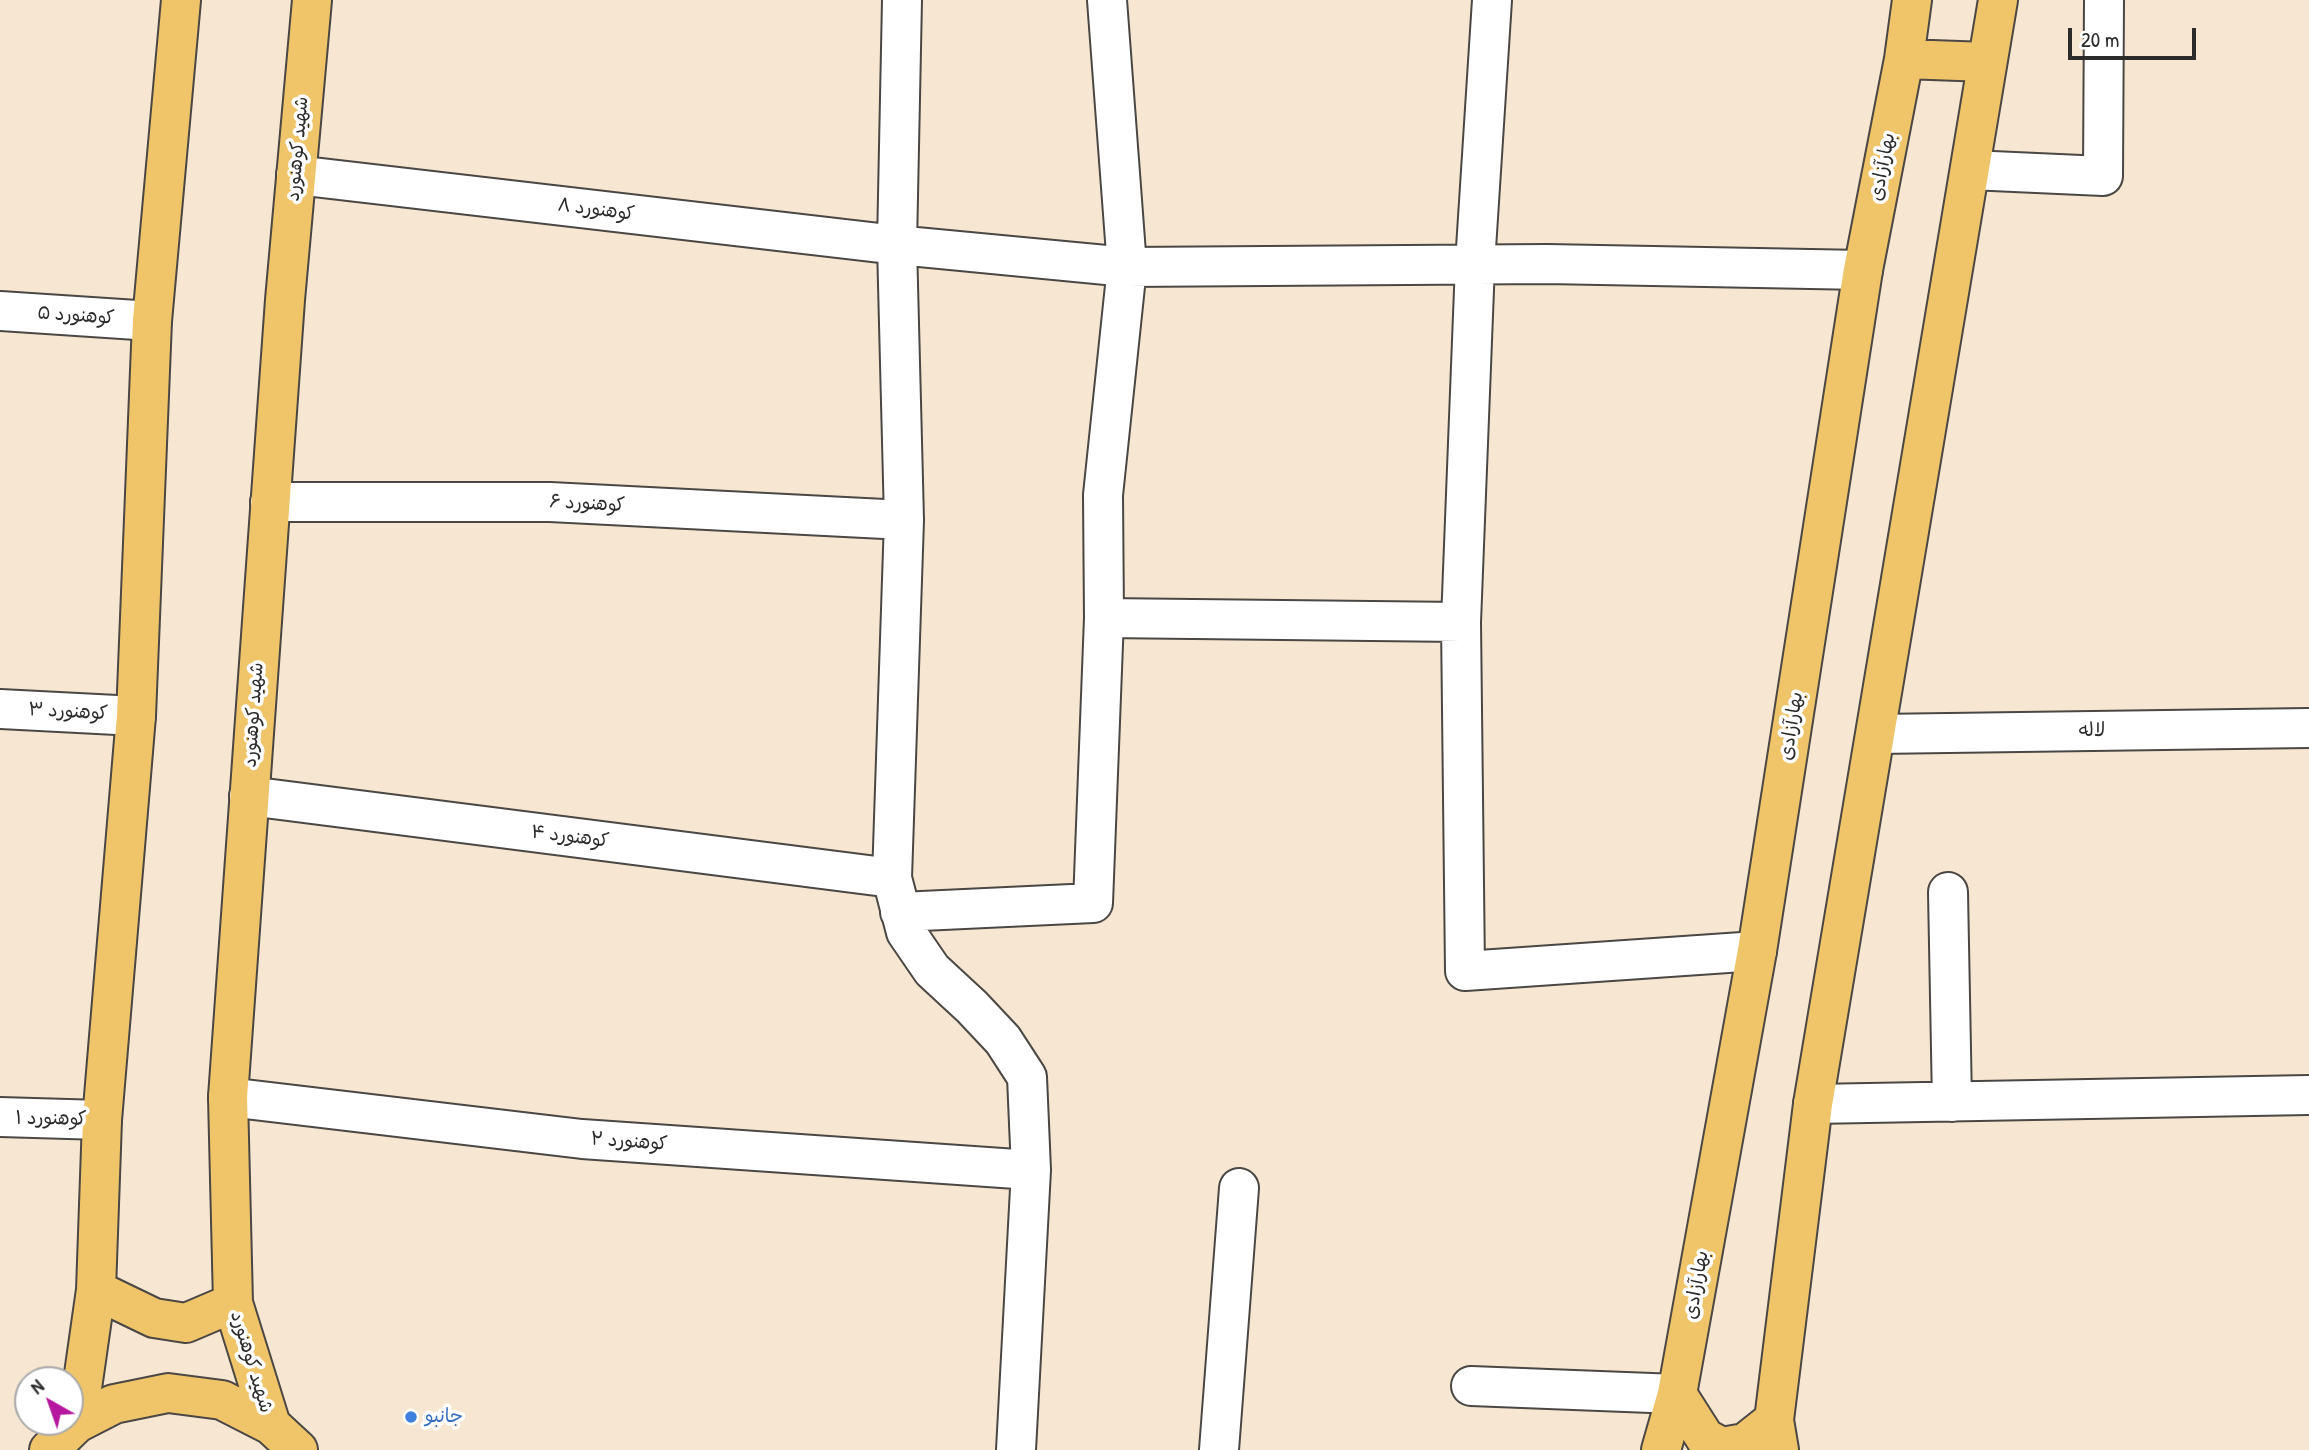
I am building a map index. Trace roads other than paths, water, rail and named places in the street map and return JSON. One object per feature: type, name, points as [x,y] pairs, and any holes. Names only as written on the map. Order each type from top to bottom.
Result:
[{"type":"main road","points":[[84,1379],[96,1290],[102,1120],[136,716],[152,321],[181,0]]},
{"type":"main road","name":"شهید کوهنورد","points":[[284,1437],[233,1303],[228,1097],[270,502],[312,0]]},
{"type":"main road","name":"بهارآزادی","points":[[1661,1450],[1677,1394],[1757,951],[1863,270],[1904,59],[1912,0]]},
{"type":"main road","points":[[1677,1394],[1705,1438],[1722,1447],[1776,1435],[1813,1104],[1998,0]]},
{"type":"main road","points":[[1904,59],[1987,62]]},
{"type":"main road","points":[[96,1290],[154,1318],[186,1322],[233,1303]]},
{"type":"main road","points":[[84,1420],[114,1404],[168,1393],[222,1400],[284,1437]]},
{"type":"main road","points":[[49,1450],[64,1436]]},
{"type":"street","points":[[902,0],[897,245],[904,520],[896,895],[906,932],[932,970],[1003,1040],[1027,1077],[1031,1170],[1016,1450]]},
{"type":"street","points":[[1107,0],[1127,267],[1103,495],[1104,618],[1461,622]]},
{"type":"street","points":[[1492,0],[1475,264],[1461,622],[1465,971],[1757,951]]},
{"type":"street","points":[[1970,170],[2103,176],[2104,0]]},
{"type":"street","name":"کوهنورد ۸","points":[[296,174],[897,245],[1127,267],[1475,264],[1863,270]]},
{"type":"street","name":"کوهنورد ۵","points":[[0,311],[152,321]]},
{"type":"street","name":"کوهنورد ۶","points":[[270,502],[550,502],[904,520]]},
{"type":"street","name":"کوهنورد ۴","points":[[248,796],[896,895],[1093,903],[1104,618]]},
{"type":"street","name":"کوهنورد ۳","points":[[0,709],[136,716]]},
{"type":"street","name":"لاله","points":[[1876,734],[2309,728]]},
{"type":"street","points":[[1948,892],[1952,1102]]},
{"type":"street","points":[[1813,1104],[2309,1094]]},
{"type":"street","name":"کوهنورد ۲","points":[[228,1097],[582,1139],[1031,1170]]},
{"type":"street","name":"کوهنورد ۱","points":[[0,1117],[102,1120]]},
{"type":"street","points":[[1219,1450],[1239,1188]]},
{"type":"street","points":[[1471,1386],[1677,1394]]},
{"type":"place","name":"جانبو","points":[[411,1417]]}]
